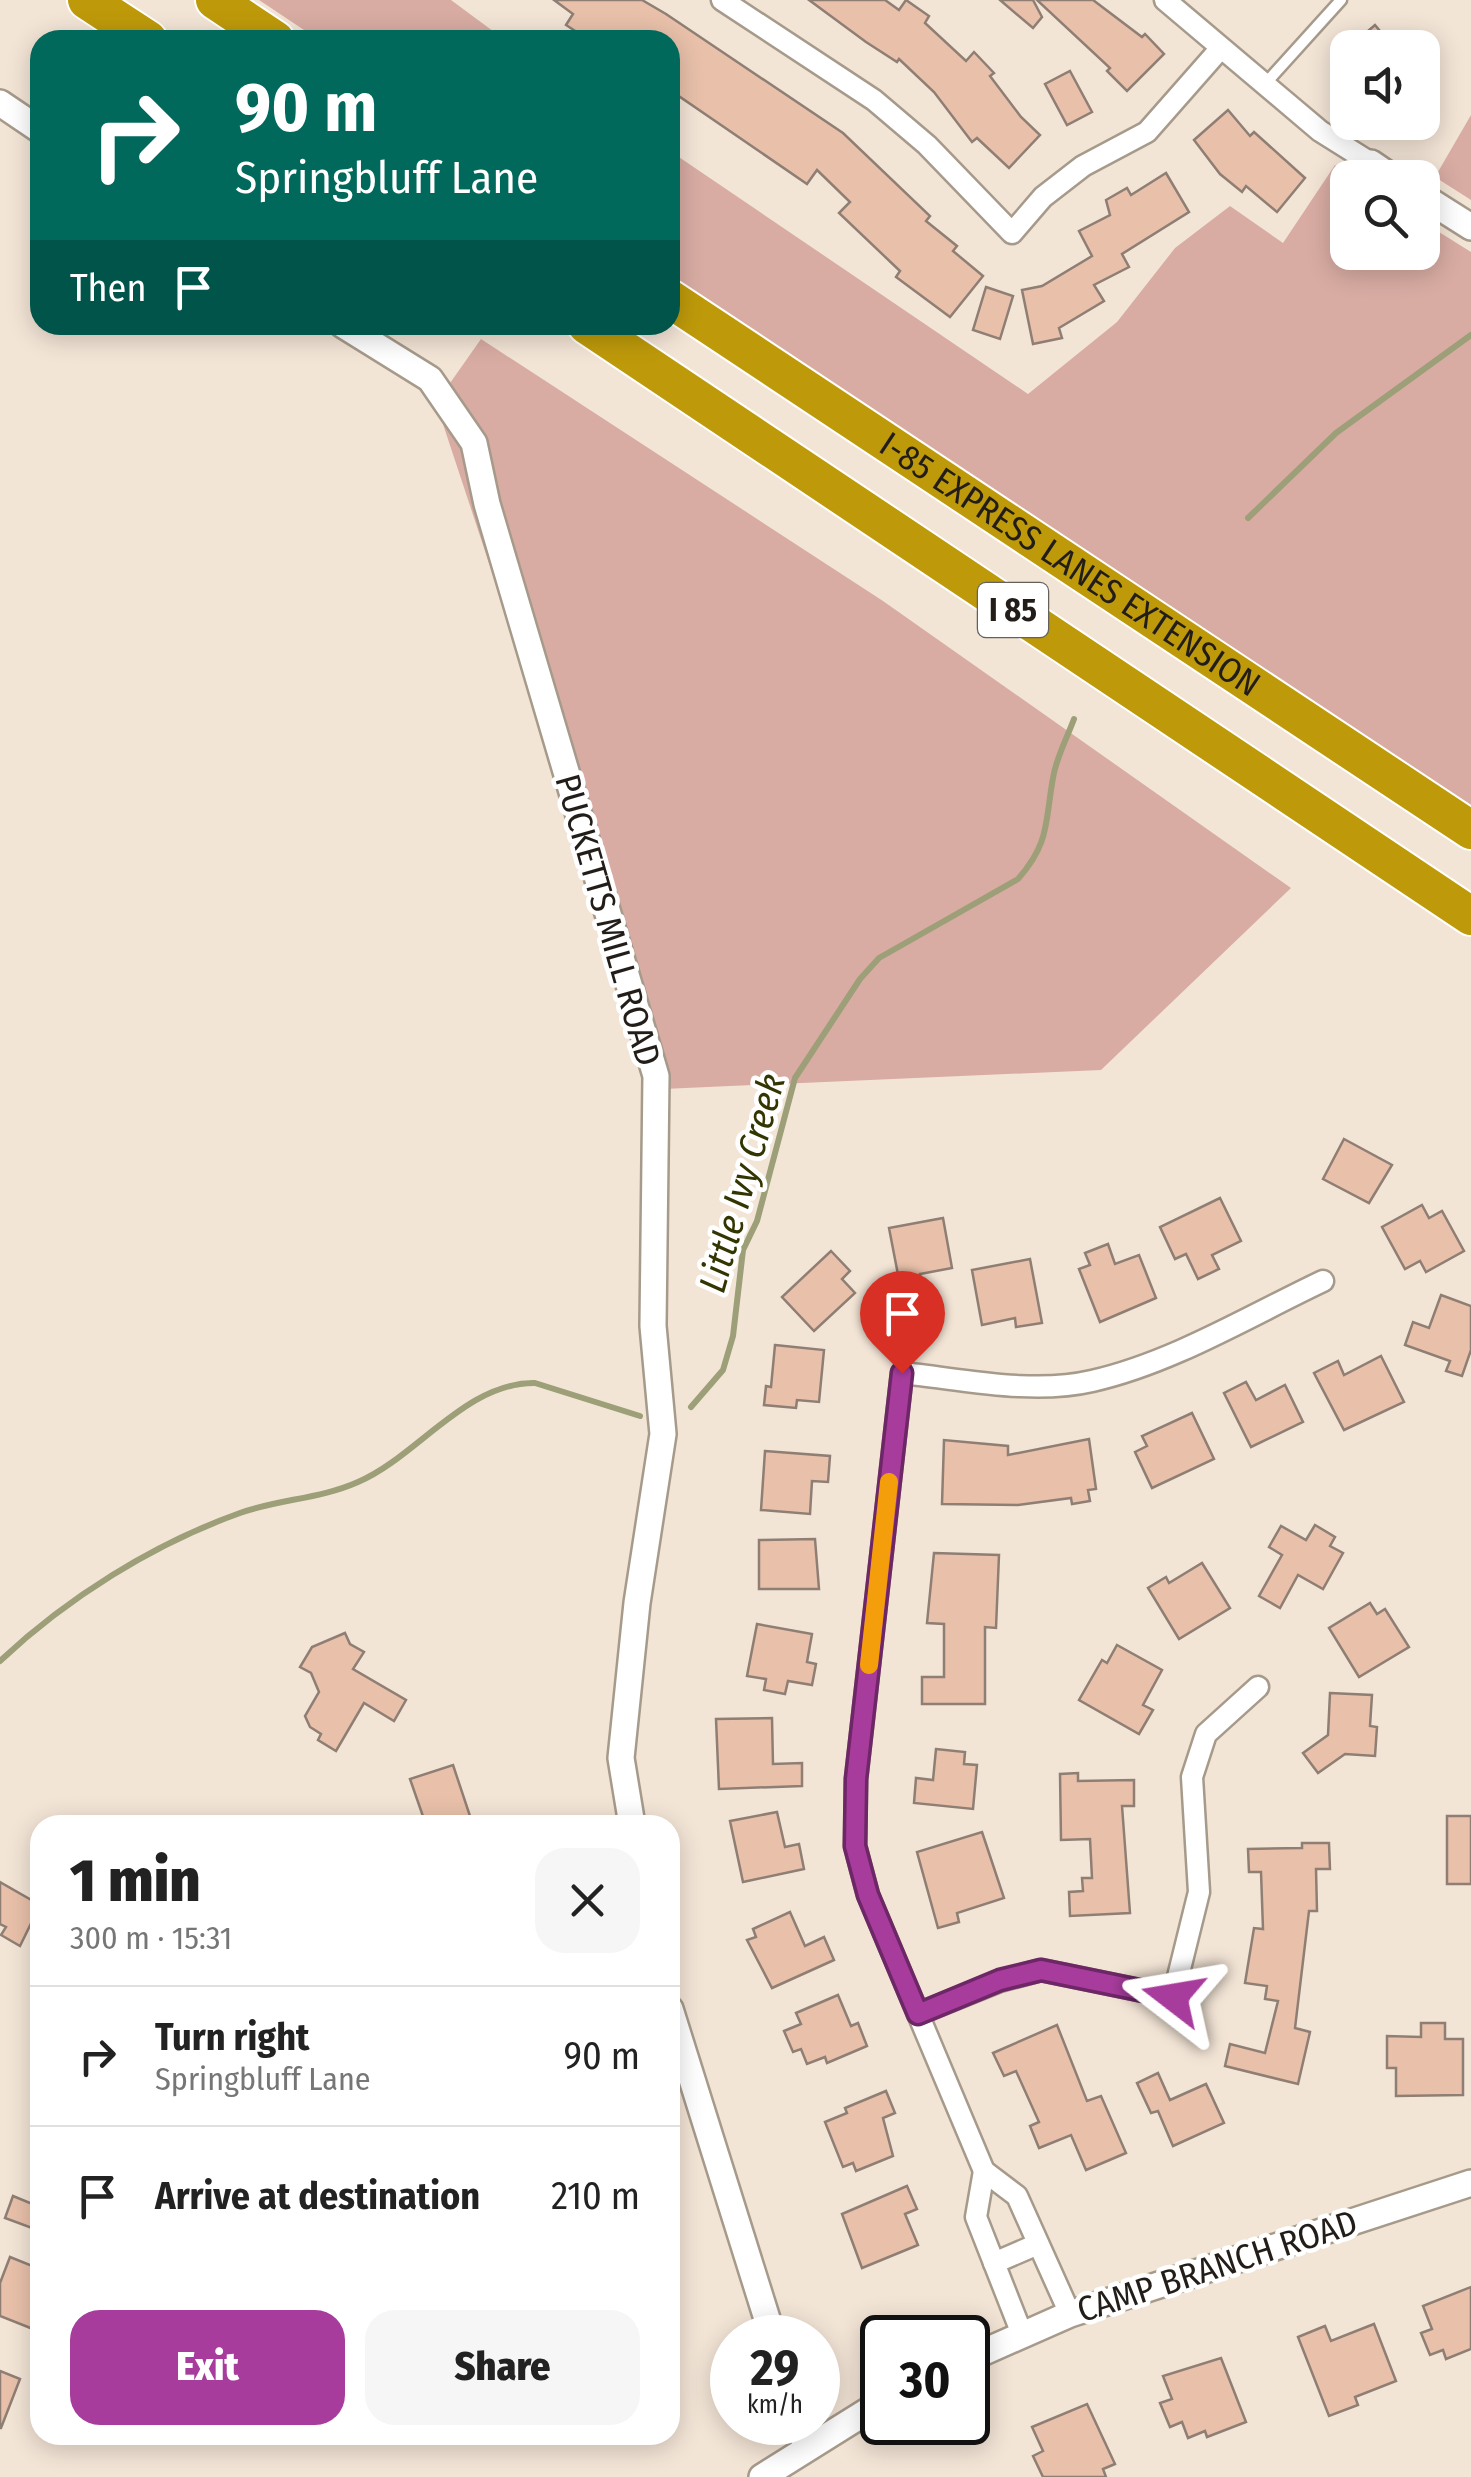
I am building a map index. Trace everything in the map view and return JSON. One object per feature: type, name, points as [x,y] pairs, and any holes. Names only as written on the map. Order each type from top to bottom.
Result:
[{"type":"highway","points":[[87,0],[133,30]]},
{"type":"highway","points":[[214,0],[260,30]]},
{"type":"highway","name":"I-85 EXPRESS LANES EXTENSION","points":[[680,306],[1471,830]]},
{"type":"highway","name":"I-85 EXPRESS LANES EXTENSION","points":[[602,335],[1471,916]]},
{"type":"street","points":[[722,0],[874,100],[927,146],[1012,233],[1043,197],[1083,166],[1147,132],[1220,49]]},
{"type":"street","points":[[1165,0],[1320,131],[1366,160]]},
{"type":"street","points":[[0,103],[30,123]]},
{"type":"street","points":[[1440,207],[1471,227]]},
{"type":"street","name":"PUCKETTS MILL ROAD","points":[[359,335],[430,379],[474,443],[492,523],[656,1076],[653,1326],[664,1434],[637,1603],[621,1758],[630,1815]]},
{"type":"street","points":[[1070,2314],[1017,2196],[984,2171],[868,1895],[855,1846],[856,1779],[902,1373],[1038,1386],[1089,1382],[1144,1365],[1323,1281]]},
{"type":"street","points":[[918,2014],[1000,1980],[1041,1970],[1173,1997],[1199,1892],[1192,1777],[1206,1734],[1258,1687]]},
{"type":"street","points":[[680,2041],[765,2315]]},
{"type":"street","points":[[984,2171],[976,2217],[1022,2334]]},
{"type":"street","name":"CAMP BRANCH ROAD","points":[[990,2349],[1070,2314],[1471,2183]]},
{"type":"street","points":[[994,2263],[1038,2244]]},
{"type":"street","points":[[762,2477],[792,2445]]},
{"type":"lane","points":[[1264,85],[1341,0]]},
{"type":"shaded area","points":[[259,0],[451,0],[492,30],[304,30]]},
{"type":"shaded area","points":[[1471,115],[1471,200],[1440,180],[1440,168]]},
{"type":"shaded area","points":[[680,158],[1028,394],[1117,322],[1175,248],[1230,206],[1283,243],[1330,172],[1330,270],[1440,270],[1440,233],[1471,252],[1471,810],[680,282]]},
{"type":"shaded area","points":[[481,339],[883,601],[1291,888],[1101,1070],[663,1089],[436,403]]},
{"type":"building","points":[[554,0],[642,0],[666,14],[843,133],[930,216],[926,221],[957,246],[953,251],[983,276],[950,317],[896,277],[900,271],[839,213],[850,202],[817,170],[807,184],[680,97],[680,30],[574,30],[566,25],[573,14]]},
{"type":"building","points":[[809,0],[885,0],[899,10],[906,0],[929,16],[925,23],[966,61],[974,52],[994,73],[990,76],[1021,117],[1040,135],[1009,168],[977,138],[972,142],[934,92],[899,59],[897,62],[866,42]]},
{"type":"building","points":[[1000,0],[1033,0],[1042,17],[1033,28]]},
{"type":"building","points":[[1037,0],[1093,0],[1142,37],[1145,34],[1164,54],[1127,91],[1107,71],[1110,68]]},
{"type":"building","points":[[1070,71],[1092,112],[1067,125],[1045,84]]},
{"type":"building","points":[[1228,110],[1250,136],[1254,132],[1305,178],[1277,212],[1246,186],[1242,192],[1220,174],[1194,140]]},
{"type":"building","points":[[1166,173],[1189,212],[1122,254],[1129,267],[1094,285],[1104,301],[1059,328],[1062,338],[1033,344],[1022,290],[1042,286],[1092,256],[1079,231],[1110,215],[1106,200],[1127,188],[1131,195]]},
{"type":"building","points":[[986,287],[1013,296],[1000,339],[973,330]]},
{"type":"building","points":[[1344,1139],[1392,1165],[1369,1203],[1323,1179]]},
{"type":"building","points":[[1220,1198],[1241,1241],[1212,1255],[1219,1269],[1198,1279],[1186,1254],[1175,1259],[1160,1227]]},
{"type":"building","points":[[1422,1205],[1429,1218],[1442,1211],[1464,1251],[1426,1272],[1420,1261],[1405,1269],[1382,1227]]},
{"type":"building","points":[[943,1218],[952,1268],[920,1274],[921,1281],[900,1285],[889,1228]]},
{"type":"building","points":[[1108,1244],[1115,1264],[1139,1255],[1156,1298],[1100,1322],[1079,1269],[1090,1265],[1085,1253]]},
{"type":"building","points":[[831,1251],[850,1271],[842,1279],[855,1293],[814,1331],[782,1297]]},
{"type":"building","points":[[1030,1259],[1042,1323],[1016,1327],[1015,1318],[982,1325],[972,1270]]},
{"type":"building","points":[[1441,1295],[1471,1306],[1471,1350],[1462,1376],[1446,1371],[1450,1361],[1405,1345],[1413,1322],[1429,1328]]},
{"type":"building","points":[[775,1345],[824,1350],[819,1402],[797,1400],[796,1408],[764,1405],[766,1386],[771,1387]]},
{"type":"building","points":[[1381,1356],[1404,1402],[1344,1430],[1314,1373],[1338,1361],[1344,1375]]},
{"type":"building","points":[[1246,1382],[1256,1400],[1285,1385],[1303,1422],[1251,1447],[1224,1393]]},
{"type":"building","points":[[1192,1413],[1214,1459],[1152,1488],[1135,1452],[1147,1446],[1142,1436]]},
{"type":"building","points":[[1089,1439],[1096,1489],[1088,1490],[1090,1501],[1072,1504],[1071,1498],[1018,1505],[942,1504],[944,1440],[1008,1446],[1008,1455]]},
{"type":"building","points":[[765,1451],[830,1456],[828,1482],[812,1481],[810,1514],[761,1510]]},
{"type":"building","points":[[1315,1525],[1335,1537],[1330,1546],[1343,1553],[1323,1589],[1298,1575],[1280,1608],[1259,1596],[1282,1555],[1269,1547],[1281,1526],[1306,1540]]},
{"type":"building","points":[[815,1539],[819,1589],[759,1589],[759,1540]]},
{"type":"building","points":[[934,1553],[999,1555],[996,1628],[985,1627],[985,1704],[922,1704],[922,1677],[944,1677],[944,1624],[927,1623]]},
{"type":"building","points":[[1202,1563],[1230,1608],[1179,1639],[1148,1588],[1166,1577],[1169,1583]]},
{"type":"building","points":[[1370,1603],[1377,1614],[1385,1609],[1409,1647],[1359,1677],[1329,1628]]},
{"type":"building","points":[[757,1624],[812,1634],[807,1662],[816,1664],[812,1685],[788,1681],[785,1694],[764,1690],[766,1679],[747,1676]]},
{"type":"building","points":[[345,1633],[350,1644],[364,1652],[353,1669],[406,1700],[394,1721],[364,1703],[336,1751],[318,1740],[321,1734],[310,1727],[305,1716],[319,1692],[311,1673],[300,1667],[312,1647]]},
{"type":"building","points":[[1117,1645],[1162,1670],[1143,1705],[1153,1710],[1139,1734],[1079,1700],[1102,1660],[1107,1663]]},
{"type":"building","points":[[1330,1693],[1372,1695],[1370,1726],[1377,1727],[1375,1756],[1345,1754],[1318,1773],[1303,1753],[1328,1735]]},
{"type":"building","points":[[772,1718],[773,1764],[802,1763],[802,1786],[719,1789],[716,1719]]},
{"type":"building","points":[[936,1749],[965,1752],[964,1764],[977,1765],[973,1809],[914,1803],[916,1778],[933,1780]]},
{"type":"building","points":[[453,1765],[470,1815],[423,1815],[410,1779]]},
{"type":"building","points":[[1078,1773],[1078,1781],[1134,1780],[1134,1806],[1122,1806],[1130,1913],[1070,1916],[1069,1892],[1083,1891],[1082,1878],[1092,1878],[1090,1839],[1061,1840],[1060,1774]]},
{"type":"building","points":[[777,1812],[785,1847],[799,1844],[804,1869],[743,1882],[730,1821]]},
{"type":"building","points":[[1447,1816],[1471,1816],[1471,1884],[1447,1884]]},
{"type":"building","points":[[982,1832],[1004,1898],[957,1913],[959,1922],[938,1928],[917,1852]]},
{"type":"building","points":[[1302,1843],[1329,1843],[1330,1869],[1316,1869],[1317,1911],[1309,1911],[1295,2028],[1310,2032],[1298,2084],[1225,2066],[1230,2044],[1265,2053],[1278,2001],[1265,1999],[1267,1986],[1245,1983],[1254,1928],[1263,1929],[1261,1872],[1249,1872],[1248,1849],[1302,1848]]},
{"type":"building","points":[[0,1882],[30,1899],[30,1926],[20,1946],[1,1935],[6,1927],[0,1924]]},
{"type":"building","points":[[790,1912],[805,1946],[824,1937],[834,1960],[772,1988],[747,1940],[756,1937],[753,1929]]},
{"type":"building","points":[[838,1995],[851,2026],[858,2023],[867,2046],[827,2063],[825,2057],[807,2064],[801,2049],[793,2052],[784,2031],[801,2024],[796,2013]]},
{"type":"building","points":[[1421,2023],[1445,2023],[1445,2039],[1463,2039],[1463,2095],[1396,2096],[1396,2068],[1387,2068],[1387,2036],[1421,2037]]},
{"type":"building","points":[[1057,2025],[1087,2101],[1101,2096],[1126,2153],[1086,2170],[1071,2135],[1039,2148],[1030,2126],[1039,2122],[1016,2071],[1004,2076],[993,2053]]},
{"type":"building","points":[[1158,2073],[1170,2100],[1206,2084],[1224,2123],[1173,2146],[1158,2111],[1151,2113],[1137,2083]]},
{"type":"building","points":[[886,2091],[895,2113],[883,2118],[893,2156],[856,2171],[853,2163],[843,2167],[825,2122],[847,2113],[845,2108]]},
{"type":"building","points":[[907,2186],[917,2209],[905,2214],[918,2245],[862,2268],[842,2214]]},
{"type":"building","points":[[13,2196],[30,2203],[30,2227],[5,2218]]},
{"type":"building","points":[[10,2257],[30,2265],[30,2328],[0,2316],[0,2283]]},
{"type":"building","points":[[1471,2287],[1471,2349],[1446,2359],[1443,2350],[1430,2355],[1421,2333],[1432,2329],[1423,2306]]},
{"type":"building","points":[[1374,2324],[1396,2381],[1355,2397],[1358,2405],[1329,2416],[1298,2337],[1325,2326],[1331,2341]]},
{"type":"building","points":[[1221,2358],[1246,2422],[1207,2437],[1205,2431],[1188,2438],[1182,2422],[1170,2427],[1160,2403],[1172,2399],[1163,2376]]},
{"type":"building","points":[[0,2371],[20,2379],[1,2428],[0,2428]]},
{"type":"building","points":[[1087,2404],[1115,2464],[1103,2469],[1106,2477],[1043,2477],[1033,2456],[1043,2451],[1032,2427]]},
{"type":"waterway","name":"Little Ivy Creek","points":[[1248,518],[1336,433],[1471,335]]},
{"type":"waterway","name":"Little Ivy Creek","points":[[691,1407],[723,1370],[733,1336],[743,1250],[757,1221],[795,1078],[860,979],[879,958],[1018,879],[1041,843],[1054,771],[1074,719]]},
{"type":"waterway","name":"Little Ivy Creek","points":[[0,1661],[82,1595],[143,1557],[240,1513],[358,1482],[380,1471],[464,1407],[510,1386],[535,1383],[640,1416]]},
{"type":"slow traffic","points":[[869,1665],[889,1482]]},
{"type":"route","points":[[902,1373],[856,1779],[855,1846],[868,1895],[918,2014],[1000,1980],[1041,1970],[1173,1997]]}]
